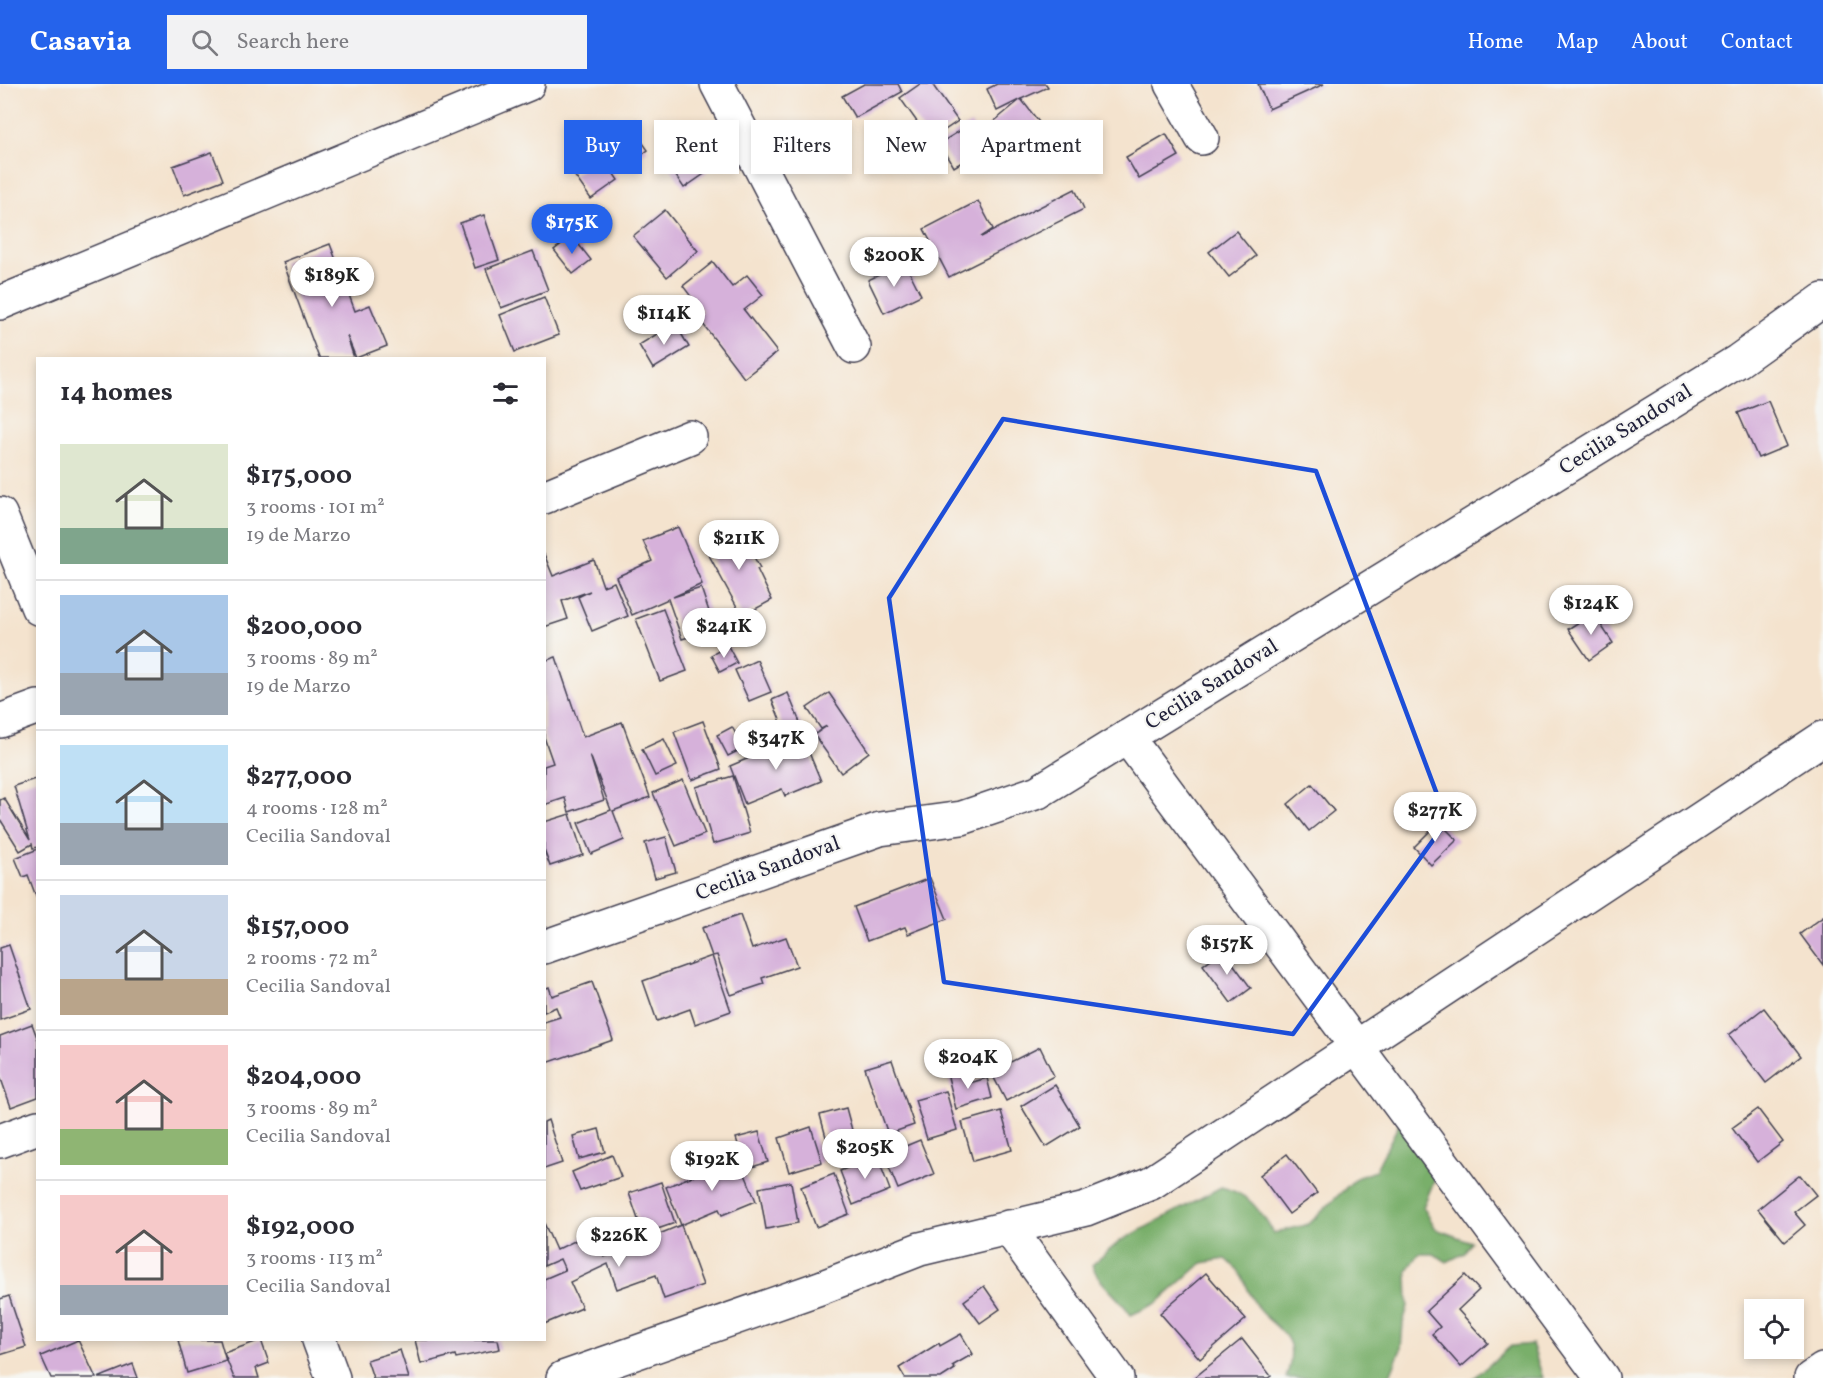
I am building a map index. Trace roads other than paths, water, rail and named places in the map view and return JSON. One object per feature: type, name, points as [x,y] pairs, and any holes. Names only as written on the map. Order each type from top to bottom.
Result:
[{"type":"street","points":[[717,84],[854,347]]},
{"type":"street","points":[[1172,84],[1202,138]]},
{"type":"street","points":[[0,303],[515,86]]},
{"type":"street","name":"Cecilia Sandoval","points":[[546,946],[880,829],[962,818],[1038,792],[1738,361],[1823,300]]},
{"type":"street","points":[[546,496],[690,437]]},
{"type":"street","points":[[0,514],[36,603]]},
{"type":"street","points":[[0,721],[36,708]]},
{"type":"street","points":[[1127,737],[1602,1378]]},
{"type":"street","points":[[563,1378],[820,1288],[920,1249],[1086,1209],[1151,1183],[1823,738]]},
{"type":"street","points":[[0,1141],[36,1128]]},
{"type":"street","points":[[1008,1227],[1117,1378]]},
{"type":"street","points":[[319,1341],[333,1378]]},
{"type":"street","points":[[1811,1378],[1823,1370]]}]
